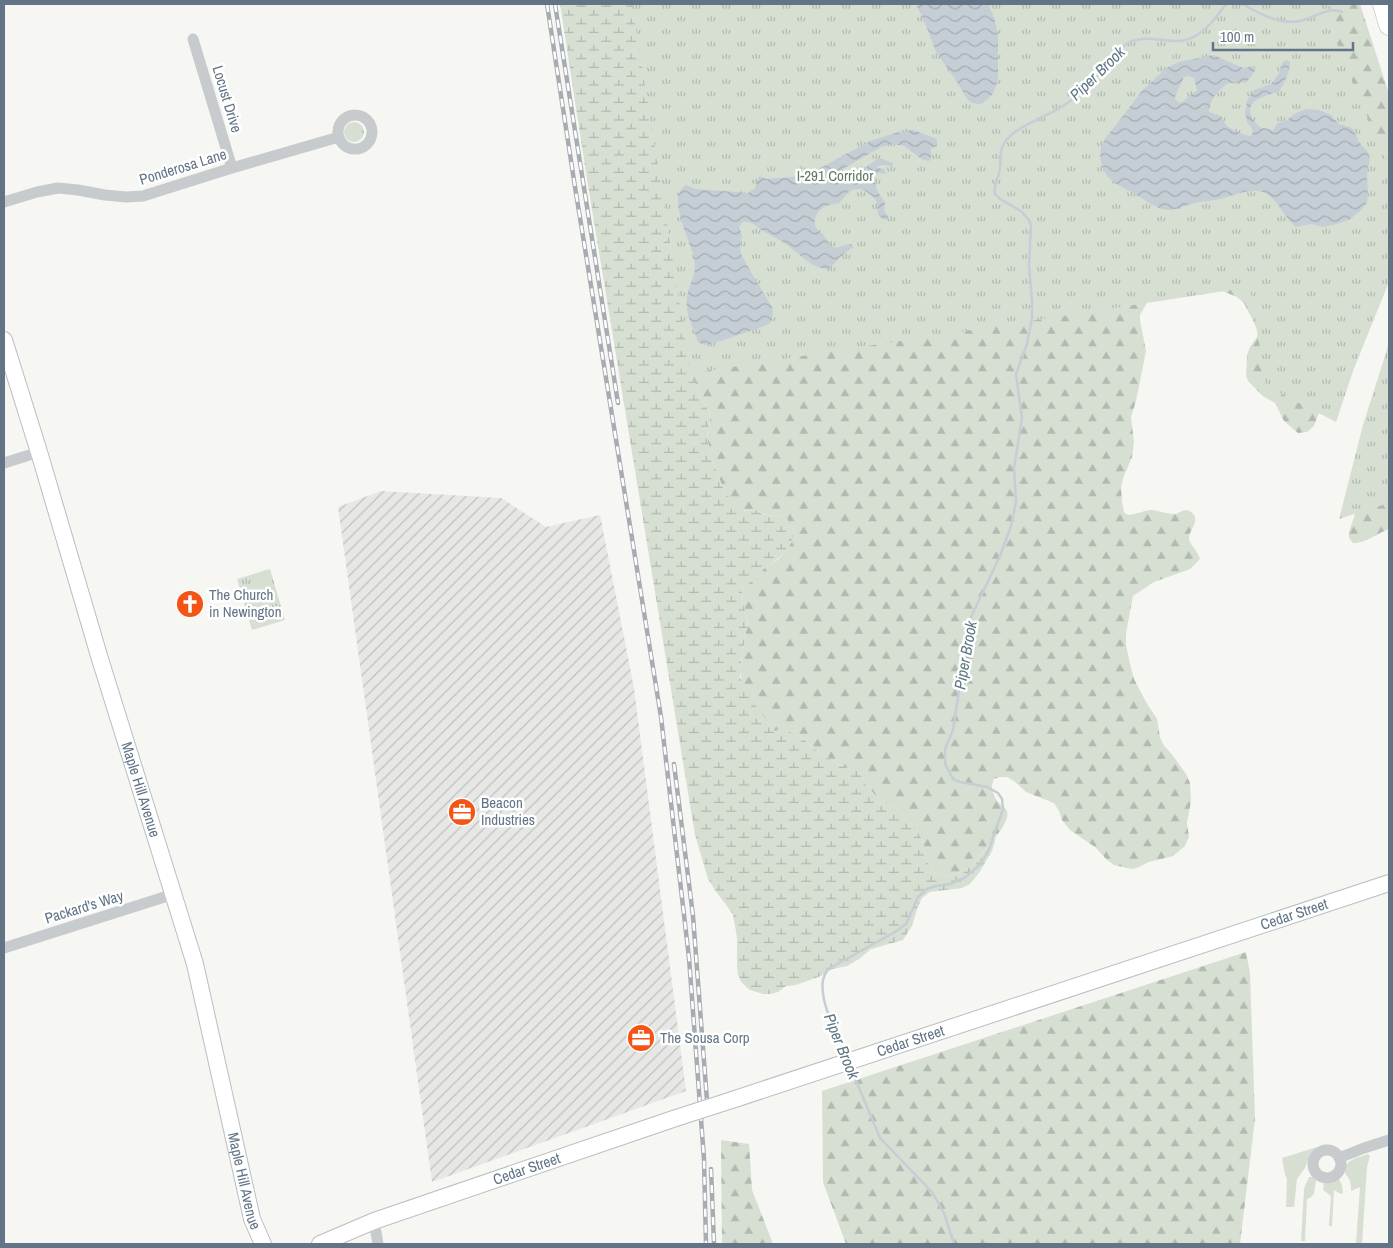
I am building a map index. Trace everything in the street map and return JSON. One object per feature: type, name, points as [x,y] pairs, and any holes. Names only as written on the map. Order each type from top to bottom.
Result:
[{"type":"highway","points":[[1383,4],[1389,25]]},
{"type":"main road","name":"Maple Hill Avenue","points":[[5,347],[39,452],[100,658],[195,964],[252,1219],[263,1244]]},
{"type":"main road","name":"Cedar Street","points":[[320,1244],[374,1221],[676,1118],[1389,883]]},
{"type":"street","name":"Locust Drive","points":[[192,39],[232,168]]},
{"type":"street","name":"Ponderosa Lane","points":[[4,202],[58,188],[126,197],[143,196],[339,137]]},
{"type":"street","points":[[4,463],[39,452]]},
{"type":"street","name":"Packard's Way","points":[[4,948],[174,894]]},
{"type":"street","points":[[1339,1158],[1389,1140]]},
{"type":"street","points":[[374,1221],[378,1244]]},
{"type":"shaded area","points":[[381,491],[501,498],[546,527],[600,515],[634,688],[686,1091],[432,1182],[338,507]]},
{"type":"green space","points":[[560,4],[718,4],[691,371],[700,397],[709,412],[710,423],[707,437],[711,457],[725,493],[744,511],[755,510],[766,515],[787,518],[795,533],[791,544],[784,553],[764,569],[759,577],[742,587],[743,604],[748,620],[740,677],[751,699],[774,731],[781,729],[797,735],[814,749],[832,760],[844,767],[858,771],[866,785],[875,795],[900,812],[918,832],[933,872],[950,876],[971,867],[996,837],[992,851],[970,884],[962,888],[930,892],[922,898],[912,926],[903,940],[871,949],[847,966],[832,969],[821,976],[796,985],[786,986],[778,992],[770,994],[750,990],[742,983],[738,975],[737,937],[733,915],[708,879],[695,835]]},
{"type":"green space","name":"I-291 Corridor","points":[[632,4],[1329,4],[1341,56],[1389,165],[1389,282],[1353,371],[1336,422],[1266,386],[1250,287],[693,373],[691,375]]},
{"type":"green space","points":[[988,4],[1360,4],[1389,94],[1389,224],[1314,426],[1307,432],[1298,433],[1284,421],[1275,403],[1264,397],[1248,381],[1246,376],[1247,355],[1258,333],[1244,303],[1237,297],[1220,290],[1205,294],[1148,301],[1140,315],[1146,351],[1131,417],[1134,442],[1132,457],[1121,488],[1124,512],[1129,515],[1152,510],[1170,514],[1185,510],[1190,511],[1195,520],[1189,539],[1200,559],[1190,569],[1154,582],[1133,596],[1126,633],[1126,645],[1134,679],[1157,719],[1163,744],[1186,774],[1190,783],[1191,801],[1187,823],[1189,837],[1185,846],[1173,856],[1149,862],[1137,868],[1131,869],[1114,865],[1095,847],[1070,830],[1062,820],[1054,803],[1026,792],[1007,777],[1000,777],[994,779],[992,789],[994,796],[1006,809],[1007,813],[1001,830],[971,867],[950,876],[933,872],[918,832],[900,812],[875,795],[866,785],[860,773],[832,760],[814,749],[797,735],[774,731],[747,693],[741,677],[740,669],[748,620],[743,604],[742,587],[760,575],[763,569],[779,559],[795,536],[794,530],[784,517],[766,515],[758,511],[741,510],[725,493],[711,457],[707,437],[710,423],[709,412],[700,397],[691,371]]},
{"type":"green space","points":[[350,122],[358,122],[364,128],[364,136],[358,142],[350,142],[344,136],[344,128]]},
{"type":"green space","points":[[1389,343],[1389,503],[1339,519],[1363,425]]},
{"type":"green space","points":[[1389,368],[1389,529],[1366,540],[1353,543],[1349,538],[1349,532],[1358,505]]},
{"type":"green space","points":[[270,569],[285,620],[252,630],[237,579]]},
{"type":"green space","points":[[1246,952],[1250,973],[1255,1119],[1240,1244],[846,1244],[823,1182],[822,1091]]},
{"type":"green space","points":[[721,1140],[749,1144],[752,1190],[773,1244],[722,1244]]},
{"type":"green space","points":[[1317,1147],[1311,1153],[1305,1168],[1297,1179],[1294,1207],[1286,1207],[1287,1179],[1282,1158]]},
{"type":"green space","points":[[1368,1154],[1370,1156],[1367,1167],[1362,1244],[1356,1244],[1360,1187],[1351,1191],[1345,1168],[1349,1162]]},
{"type":"green space","points":[[1309,1177],[1313,1177],[1316,1180],[1314,1194],[1307,1199],[1305,1241],[1301,1241],[1304,1190]]},
{"type":"green space","points":[[1339,1179],[1342,1185],[1343,1193],[1341,1194],[1334,1190],[1332,1226],[1329,1226],[1331,1196],[1323,1190],[1324,1182]]},
{"type":"water","points":[[916,4],[988,4],[994,17],[998,34],[998,80],[993,94],[983,103],[972,103],[968,100],[936,52]]},
{"type":"water","points":[[1214,55],[1243,68],[1256,66],[1247,82],[1230,83],[1222,87],[1209,108],[1209,112],[1219,115],[1227,126],[1249,136],[1252,135],[1253,130],[1247,122],[1245,112],[1247,101],[1254,90],[1271,84],[1280,72],[1283,62],[1286,60],[1290,62],[1288,74],[1279,92],[1258,99],[1251,106],[1250,111],[1253,120],[1259,127],[1273,130],[1278,123],[1286,121],[1294,114],[1306,109],[1319,110],[1331,115],[1339,124],[1353,129],[1359,142],[1370,157],[1367,175],[1367,203],[1349,220],[1323,227],[1311,224],[1296,227],[1270,196],[1258,191],[1245,192],[1165,210],[1115,183],[1106,174],[1100,155],[1105,139],[1142,91],[1166,68],[1179,62]],"holes":[[[1184,77],[1194,78],[1197,91],[1180,103],[1175,97]]]},
{"type":"water","points":[[913,130],[937,139],[937,146],[931,149],[931,159],[929,161],[923,160],[904,146],[893,144],[881,147],[843,169],[844,174],[853,176],[880,158],[893,163],[892,166],[877,166],[884,169],[886,174],[878,173],[873,177],[878,192],[885,203],[884,211],[888,216],[886,220],[880,217],[874,198],[860,189],[849,192],[839,203],[822,208],[816,217],[816,229],[823,234],[832,247],[851,244],[853,247],[829,269],[809,263],[787,245],[754,224],[743,222],[739,227],[742,235],[741,254],[772,307],[772,320],[767,325],[717,342],[706,345],[698,342],[686,303],[695,264],[679,211],[678,200],[680,191],[686,185],[696,189],[748,193],[755,188],[759,176],[767,179],[792,177],[815,171],[870,141],[895,133]]},
{"type":"waterway","name":"Piper Brook","points":[[846,1056],[826,1008],[823,980],[827,970],[906,924],[918,897],[927,889],[950,884],[964,878],[981,864],[989,849],[1003,809],[1002,799],[998,793],[987,787],[953,779],[945,764],[945,749],[953,730],[970,619],[1000,556],[1011,526],[1016,502],[1014,468],[1022,418],[1016,374],[1027,344],[1032,318],[1029,265],[1031,226],[1029,220],[1021,211],[995,194],[1002,148],[1010,136],[1017,131],[1062,107],[1074,98],[1124,45],[1141,39],[1187,40],[1201,33],[1226,4]]},
{"type":"waterway","points":[[1243,4],[1263,15],[1293,22],[1305,20],[1332,10],[1342,12]]},
{"type":"waterway","name":"Piper Brook","points":[[850,1066],[880,1138],[932,1192],[944,1213],[954,1244]]},
{"type":"railway","points":[[547,4],[661,717],[689,958],[704,1159],[706,1244]]},
{"type":"railway","points":[[555,4],[618,403]]},
{"type":"railway","points":[[674,764],[693,916],[708,1114]]},
{"type":"railway","points":[[711,1169],[714,1244]]},
{"type":"place","name":"The Church in Newington","points":[[190,604]]},
{"type":"place","name":"Beacon Industries","points":[[462,812]]},
{"type":"place","name":"The Sousa Corp","points":[[641,1038]]}]
